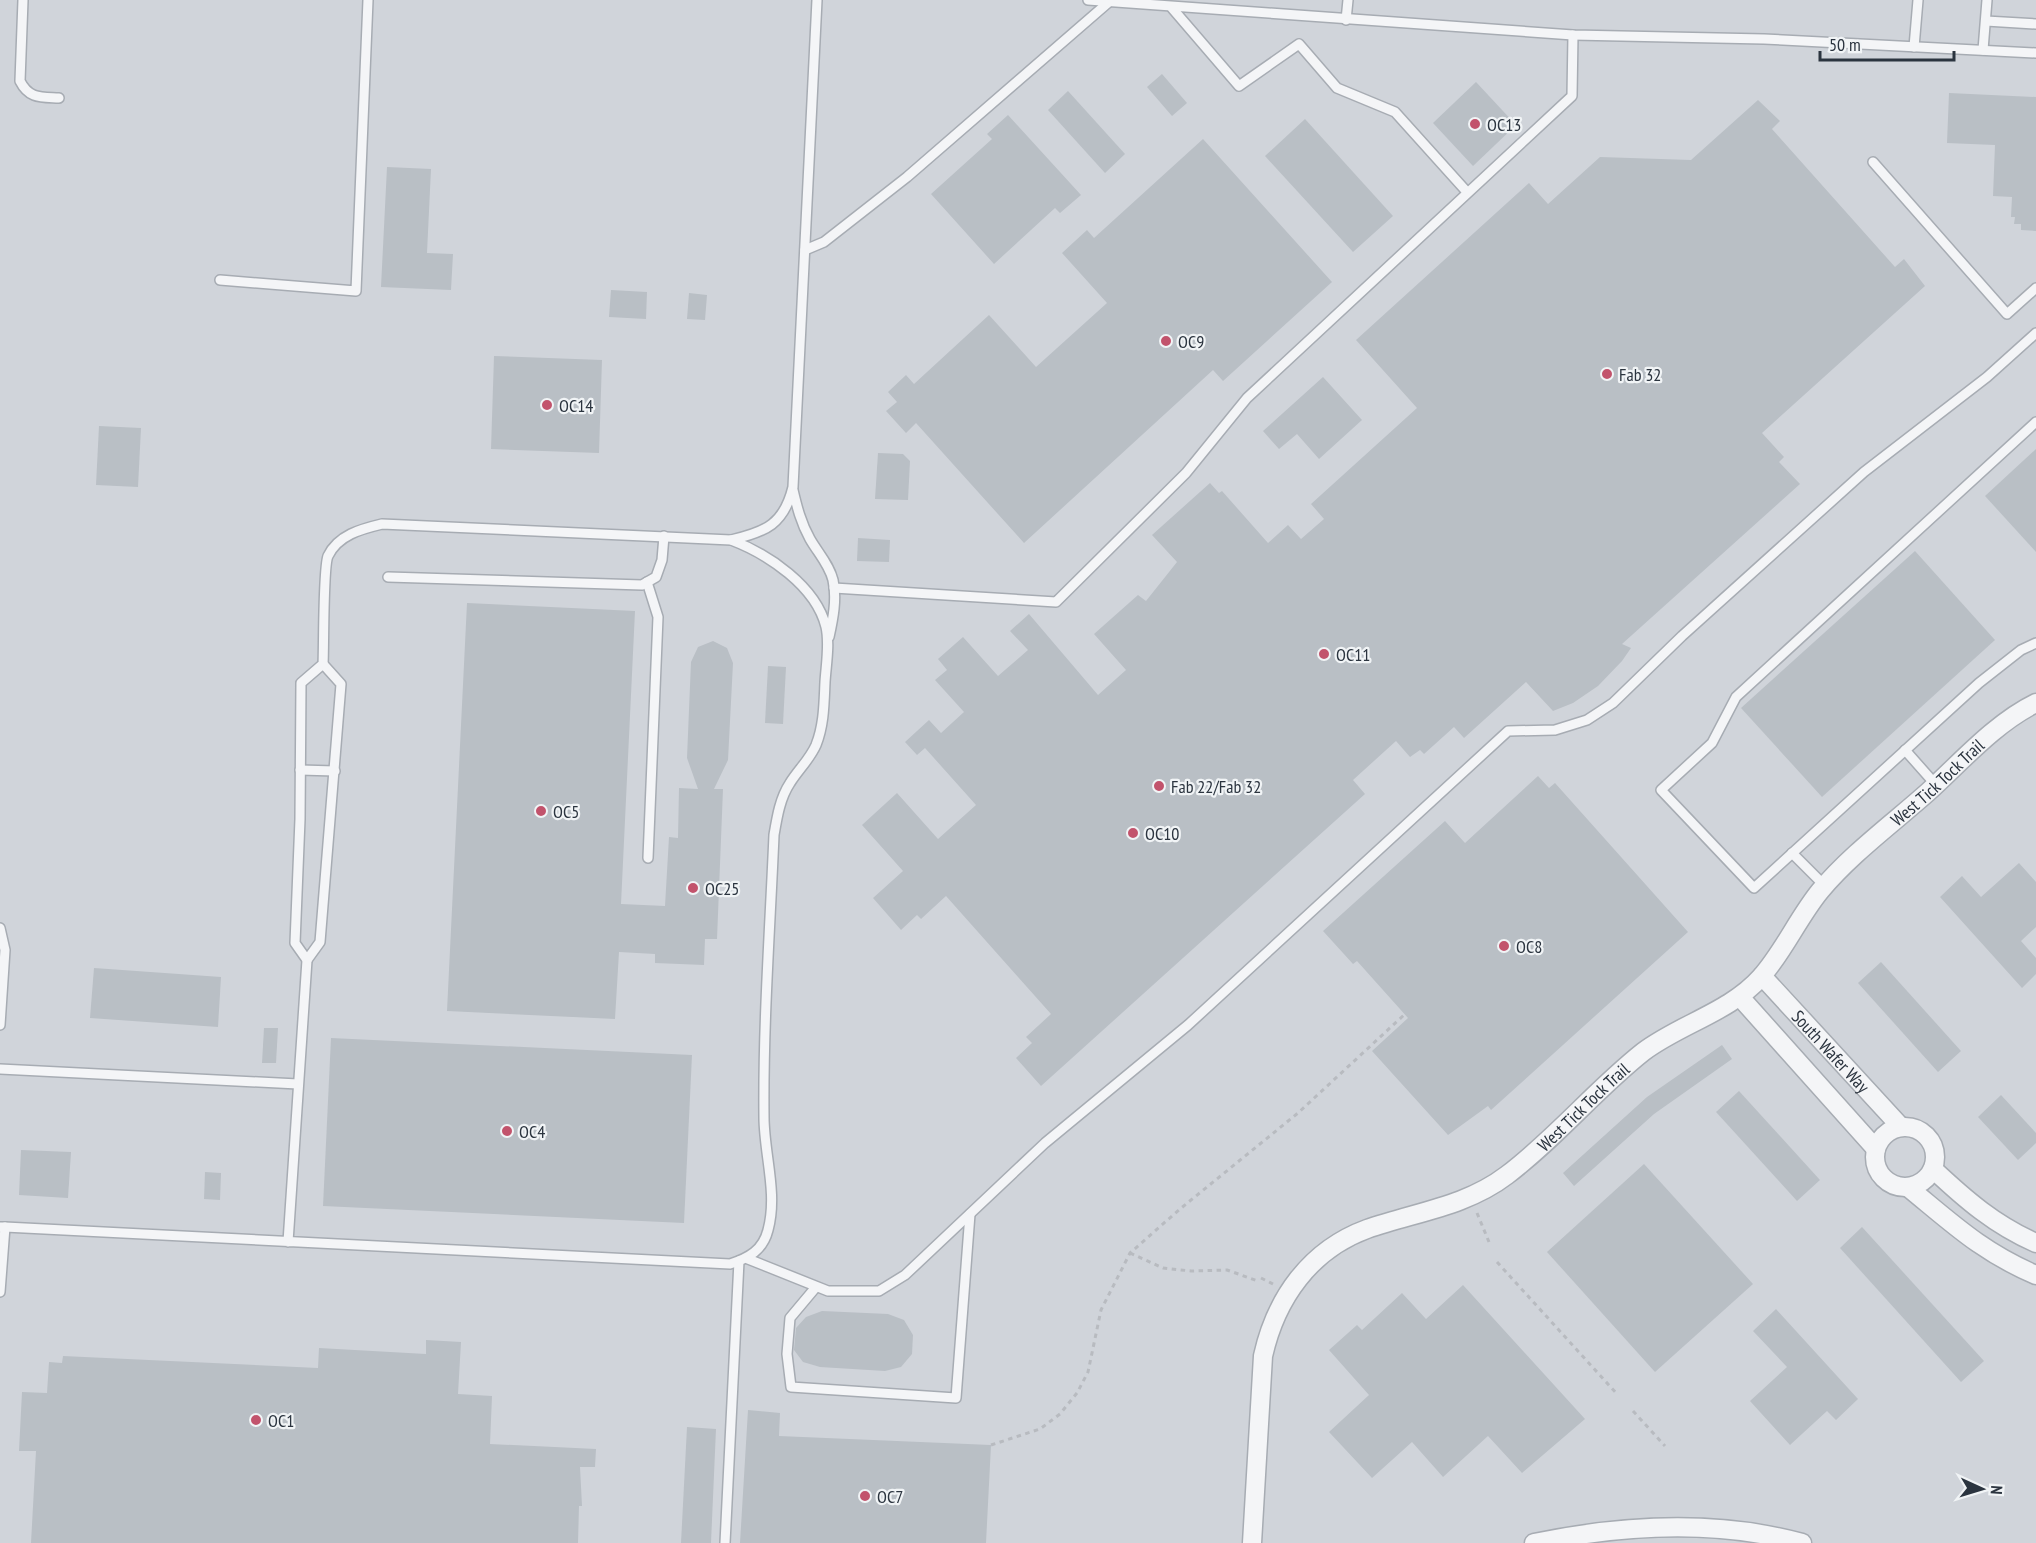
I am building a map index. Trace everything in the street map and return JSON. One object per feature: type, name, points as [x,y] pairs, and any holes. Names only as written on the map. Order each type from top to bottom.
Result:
[{"type":"street","name":"West Tick Tock Trail","points":[[1252,1543],[1263,1356],[1269,1327],[1282,1300],[1301,1274],[1324,1252],[1348,1238],[1368,1229],[1462,1201],[1506,1176],[1641,1054],[1674,1030],[1740,997],[1762,976],[1825,886],[2003,725],[2036,703]]},
{"type":"street","name":"South Wafer Way","points":[[1762,976],[1901,1127],[1911,1127],[1928,1137],[1935,1152],[1933,1168]]},
{"type":"street","name":"South Wafer Way","points":[[1740,997],[1876,1149]]},
{"type":"street","points":[[1901,1127],[1885,1134],[1876,1149],[1875,1159],[1882,1178],[1890,1184],[1909,1188],[1970,1240],[1993,1255],[2036,1275]]},
{"type":"street","points":[[1909,1188],[1924,1181],[1933,1168],[1972,1206],[1993,1222],[2036,1243]]},
{"type":"street","points":[[1534,1543],[1614,1530],[1692,1526],[1757,1534],[1802,1543]]},
{"type":"lane","points":[[23,0],[20,81],[25,91],[34,97],[59,98]]},
{"type":"lane","points":[[220,280],[356,291],[368,0]]},
{"type":"lane","points":[[288,1242],[307,960],[320,942],[341,684],[323,664],[327,557],[339,542],[354,530],[382,524],[731,540],[756,534],[774,524],[788,508],[793,487],[817,0]]},
{"type":"lane","points":[[1088,0],[1173,8],[1573,35],[1764,39],[2036,53]]},
{"type":"lane","points":[[1346,20],[1348,0]]},
{"type":"lane","points":[[1914,47],[1918,0]]},
{"type":"lane","points":[[1983,50],[1987,0]]},
{"type":"lane","points":[[806,250],[824,242],[907,177],[1110,2]]},
{"type":"lane","points":[[1173,8],[1239,86],[1299,44],[1337,88],[1395,112],[1467,192]]},
{"type":"lane","points":[[1986,21],[2036,24]]},
{"type":"lane","points":[[834,588],[1056,602],[1186,473],[1247,398],[1572,96],[1573,35]]},
{"type":"lane","points":[[1873,162],[2007,314],[2036,288]]},
{"type":"lane","points":[[743,1260],[828,1291],[879,1291],[905,1275],[1101,1095],[1188,1025],[1508,730],[1555,730],[1587,720],[1613,703],[1682,636],[1864,472],[1988,377],[2036,333]]},
{"type":"lane","points":[[2036,422],[1736,697],[1712,743],[1661,790],[1754,888],[1978,683],[2021,650],[2036,644]]},
{"type":"lane","points":[[793,487],[798,514],[809,538],[825,561],[834,588],[832,624],[827,647]]},
{"type":"lane","points":[[388,577],[630,585],[647,582],[656,577],[664,536]]},
{"type":"lane","points":[[0,1292],[2,1227],[730,1264],[743,1260],[761,1247],[768,1233],[772,1213],[764,1116],[774,835],[782,798],[814,749],[821,732],[827,647],[826,627],[819,610],[807,593],[779,566],[752,548],[731,540]]},
{"type":"lane","points":[[647,582],[658,617],[648,858]]},
{"type":"lane","points":[[307,960],[295,943],[301,683],[323,664]]},
{"type":"lane","points":[[1905,750],[1936,785]]},
{"type":"lane","points":[[300,770],[335,771]]},
{"type":"lane","points":[[1792,853],[1825,886]]},
{"type":"lane","points":[[0,928],[5,950],[0,1025]]},
{"type":"lane","points":[[0,1069],[298,1084]]},
{"type":"lane","points":[[816,1287],[790,1318],[788,1354],[791,1387],[956,1398],[970,1214]]},
{"type":"lane","points":[[725,1543],[743,1260]]},
{"type":"path","points":[[991,1445],[1040,1429],[1060,1414],[1077,1393],[1088,1372],[1101,1310],[1130,1253],[1298,1113],[1405,1014]]},
{"type":"path","points":[[1476,1209],[1489,1242]]},
{"type":"path","points":[[1130,1253],[1163,1268],[1191,1271],[1227,1270],[1258,1281]]},
{"type":"path","points":[[1497,1262],[1617,1394]]},
{"type":"path","points":[[1634,1411],[1665,1446]]},
{"type":"shaded area","points":[[0,0],[2036,0],[2036,1543],[0,1543]]},
{"type":"building","points":[[1162,74],[1187,103],[1172,116],[1147,87]]},
{"type":"building","name":"OC13","points":[[1476,82],[1516,125],[1473,166],[1433,123]]},
{"type":"building","points":[[1068,91],[1125,154],[1105,173],[1048,110]]},
{"type":"building","points":[[1949,93],[2036,97],[2036,231],[2021,230],[2021,224],[2014,224],[2015,217],[2011,217],[2012,197],[1993,196],[1995,145],[1947,143]]},
{"type":"building","points":[[1758,100],[1780,121],[1772,129],[1895,267],[1904,259],[1925,286],[1762,433],[1784,457],[1779,462],[1800,484],[1622,644],[1631,648],[1622,661],[1598,686],[1573,703],[1553,711],[1526,682],[1464,738],[1454,727],[1424,754],[1420,750],[1410,757],[1396,741],[1353,780],[1365,794],[1041,1086],[1016,1058],[1032,1043],[1026,1037],[1051,1014],[946,896],[921,919],[917,915],[901,930],[873,898],[903,871],[862,825],[897,793],[938,839],[976,805],[925,748],[917,755],[905,742],[929,720],[941,733],[964,712],[935,680],[947,670],[938,659],[963,637],[998,676],[1028,650],[1010,631],[1029,614],[1098,695],[1126,670],[1094,634],[1138,595],[1146,601],[1177,562],[1152,535],[1210,483],[1219,493],[1222,491],[1268,543],[1288,525],[1301,539],[1324,519],[1311,504],[1417,408],[1356,340],[1529,183],[1548,204],[1600,157],[1691,160]]},
{"type":"building","points":[[1008,115],[1081,195],[1060,213],[1055,208],[994,264],[931,194],[992,139],[987,134]]},
{"type":"building","points":[[1305,119],[1393,216],[1353,252],[1265,156]]},
{"type":"building","name":"OC9","points":[[1203,139],[1332,282],[1223,381],[1213,370],[1024,543],[916,423],[906,433],[886,411],[897,402],[888,392],[906,375],[914,384],[989,315],[1036,367],[1107,303],[1062,253],[1087,230],[1094,238]]},
{"type":"building","points":[[387,167],[431,169],[427,253],[453,254],[451,290],[381,287]]},
{"type":"building","points":[[611,290],[647,292],[646,319],[609,317]]},
{"type":"building","points":[[689,293],[707,295],[705,320],[687,319]]},
{"type":"building","name":"OC14","points":[[494,356],[602,360],[599,453],[491,449]]},
{"type":"building","points":[[1323,377],[1362,420],[1319,459],[1297,434],[1279,449],[1263,431]]},
{"type":"building","points":[[99,426],[141,428],[138,487],[96,485]]},
{"type":"building","points":[[2036,449],[2036,552],[1985,496]]},
{"type":"building","points":[[878,453],[903,454],[910,461],[908,500],[875,499]]},
{"type":"building","points":[[858,538],[890,540],[889,562],[857,561]]},
{"type":"building","points":[[1915,551],[1995,640],[1822,797],[1741,708]]},
{"type":"building","name":"OC5","points":[[467,603],[635,611],[621,904],[665,906],[669,837],[678,838],[679,788],[698,789],[687,758],[691,662],[698,647],[713,641],[727,648],[733,663],[728,760],[714,789],[723,789],[717,939],[705,939],[704,965],[655,963],[655,954],[619,952],[615,1019],[447,1011]]},
{"type":"building","points":[[768,666],[786,667],[783,724],[765,723]]},
{"type":"building","name":"OC8","points":[[1538,776],[1549,788],[1555,783],[1688,932],[1491,1110],[1488,1106],[1448,1135],[1372,1051],[1408,1018],[1357,961],[1353,964],[1323,931],[1445,821],[1465,843]]},
{"type":"building","points":[[2019,863],[2036,882],[2036,927],[2021,941],[2036,958],[2036,974],[2022,988],[1940,897],[1962,876],[1981,897]]},
{"type":"building","points":[[1881,962],[1961,1051],[1938,1072],[1858,983]]},
{"type":"building","points":[[94,968],[221,977],[218,1027],[90,1018]]},
{"type":"building","points":[[264,1028],[278,1028],[276,1063],[262,1063]]},
{"type":"building","name":"OC4","points":[[331,1038],[692,1055],[684,1223],[323,1206]]},
{"type":"building","points":[[1722,1045],[1732,1059],[1654,1114],[1574,1186],[1563,1173],[1647,1097]]},
{"type":"building","points":[[1739,1091],[1820,1180],[1797,1201],[1716,1112]]},
{"type":"building","points":[[2001,1095],[2036,1133],[2036,1143],[2018,1160],[1978,1117]]},
{"type":"building","points":[[21,1150],[71,1152],[68,1198],[19,1195]]},
{"type":"building","points":[[1644,1164],[1753,1284],[1655,1372],[1547,1252]]},
{"type":"building","points":[[205,1172],[221,1173],[220,1200],[204,1199]]},
{"type":"building","points":[[1862,1227],[1984,1361],[1961,1382],[1840,1248]]},
{"type":"building","points":[[1463,1285],[1585,1419],[1522,1473],[1488,1436],[1443,1477],[1412,1442],[1372,1478],[1329,1432],[1369,1395],[1329,1350],[1357,1325],[1362,1330],[1402,1293],[1426,1319]]},
{"type":"building","points":[[1776,1309],[1858,1399],[1836,1420],[1827,1411],[1790,1445],[1750,1401],[1787,1367],[1753,1331]]},
{"type":"building","points":[[822,1311],[888,1314],[904,1320],[913,1335],[912,1354],[901,1367],[885,1371],[820,1367],[803,1362],[794,1350],[796,1328],[806,1317]]},
{"type":"building","name":"OC1","points":[[426,1340],[461,1342],[458,1394],[492,1396],[490,1444],[596,1449],[595,1467],[580,1467],[582,1506],[579,1506],[578,1543],[31,1543],[36,1451],[19,1451],[22,1392],[47,1393],[49,1362],[62,1363],[63,1356],[318,1368],[319,1348],[426,1354]]},
{"type":"building","name":"OC7","points":[[748,1410],[780,1413],[779,1436],[991,1445],[986,1543],[740,1543]]},
{"type":"building","points":[[687,1427],[716,1429],[711,1543],[681,1543]]},
{"type":"place","name":"OC13","points":[[1475,124]]},
{"type":"place","name":"OC9","points":[[1166,341]]},
{"type":"place","name":"Fab 32","points":[[1607,374]]},
{"type":"place","name":"OC14","points":[[547,405]]},
{"type":"place","name":"OC11","points":[[1324,654]]},
{"type":"place","name":"Fab 22/Fab 32","points":[[1159,786]]},
{"type":"place","name":"OC5","points":[[541,811]]},
{"type":"place","name":"OC10","points":[[1133,833]]},
{"type":"place","name":"OC25","points":[[693,888]]},
{"type":"place","name":"OC8","points":[[1504,946]]},
{"type":"place","name":"OC4","points":[[507,1131]]},
{"type":"place","name":"OC1","points":[[256,1420]]},
{"type":"place","name":"OC7","points":[[865,1496]]}]
